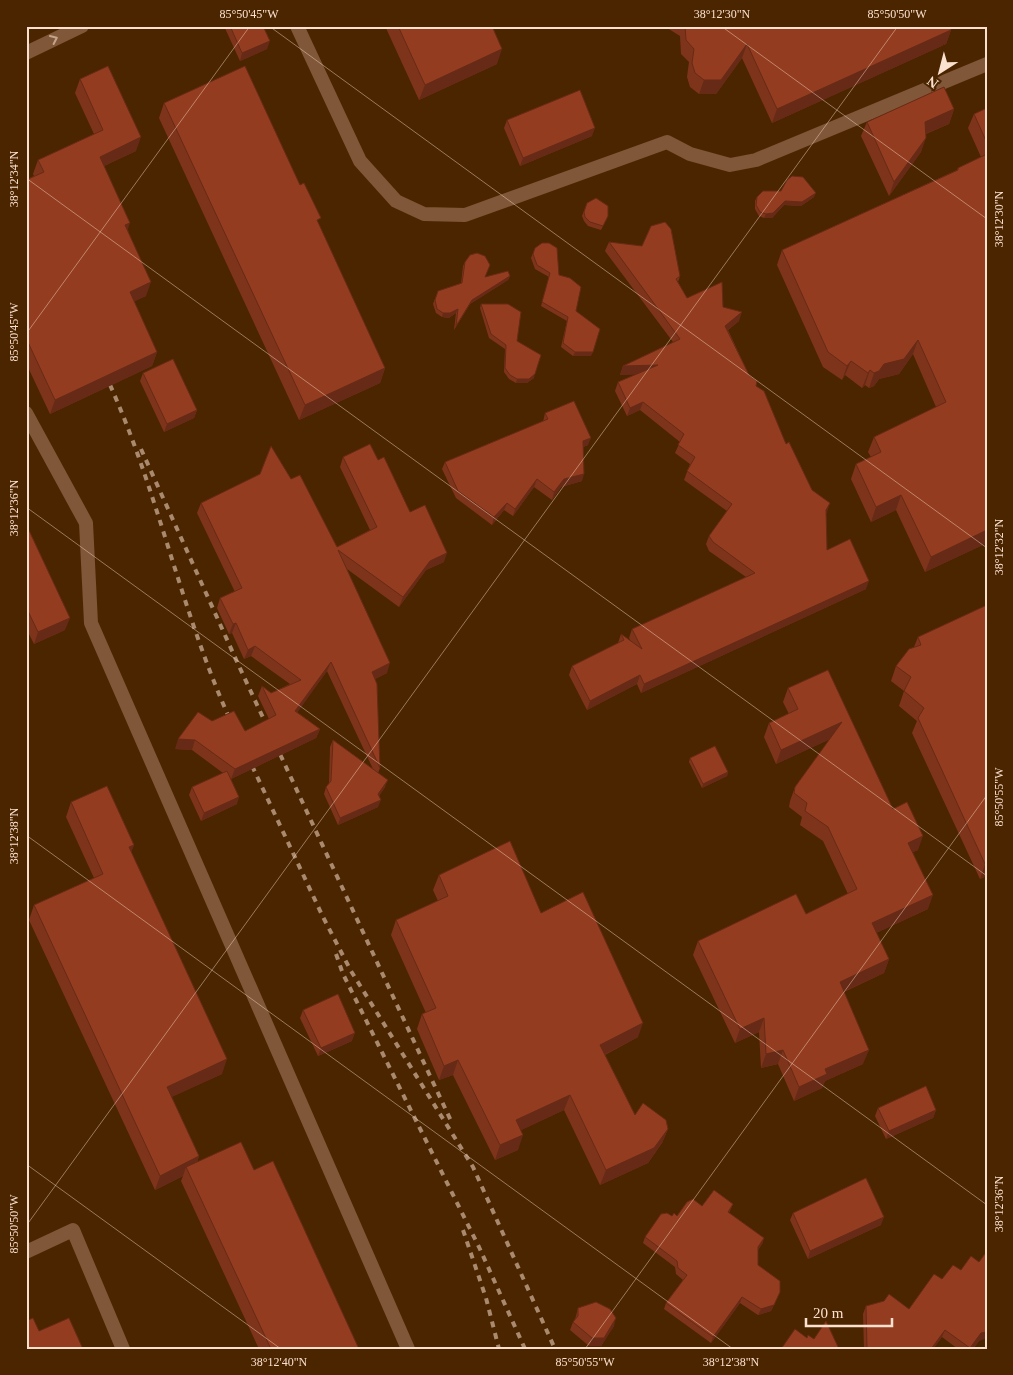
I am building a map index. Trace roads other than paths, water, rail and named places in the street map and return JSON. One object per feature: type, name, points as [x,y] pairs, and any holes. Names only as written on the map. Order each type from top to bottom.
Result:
[{"type":"lane","points":[[26,52],[82,26]]},
{"type":"lane","points":[[297,26],[360,161],[396,201],[424,214],[465,215],[667,142],[690,154],[730,165],[756,160],[987,64]]},
{"type":"lane","points":[[26,413],[86,523],[92,623],[408,1349]]},
{"type":"lane","points":[[26,1252],[73,1230],[123,1349]]},
{"type":"railway","points":[[105,374],[124,417],[155,505],[198,639],[214,683],[233,726]]},
{"type":"railway","points":[[141,449],[238,664],[452,1123]]},
{"type":"railway","points":[[247,755],[323,917],[351,971],[473,1167],[555,1349]]},
{"type":"railway","points":[[336,954],[343,974],[479,1247],[525,1349]]},
{"type":"railway","points":[[463,1230],[486,1298],[499,1349]]}]
